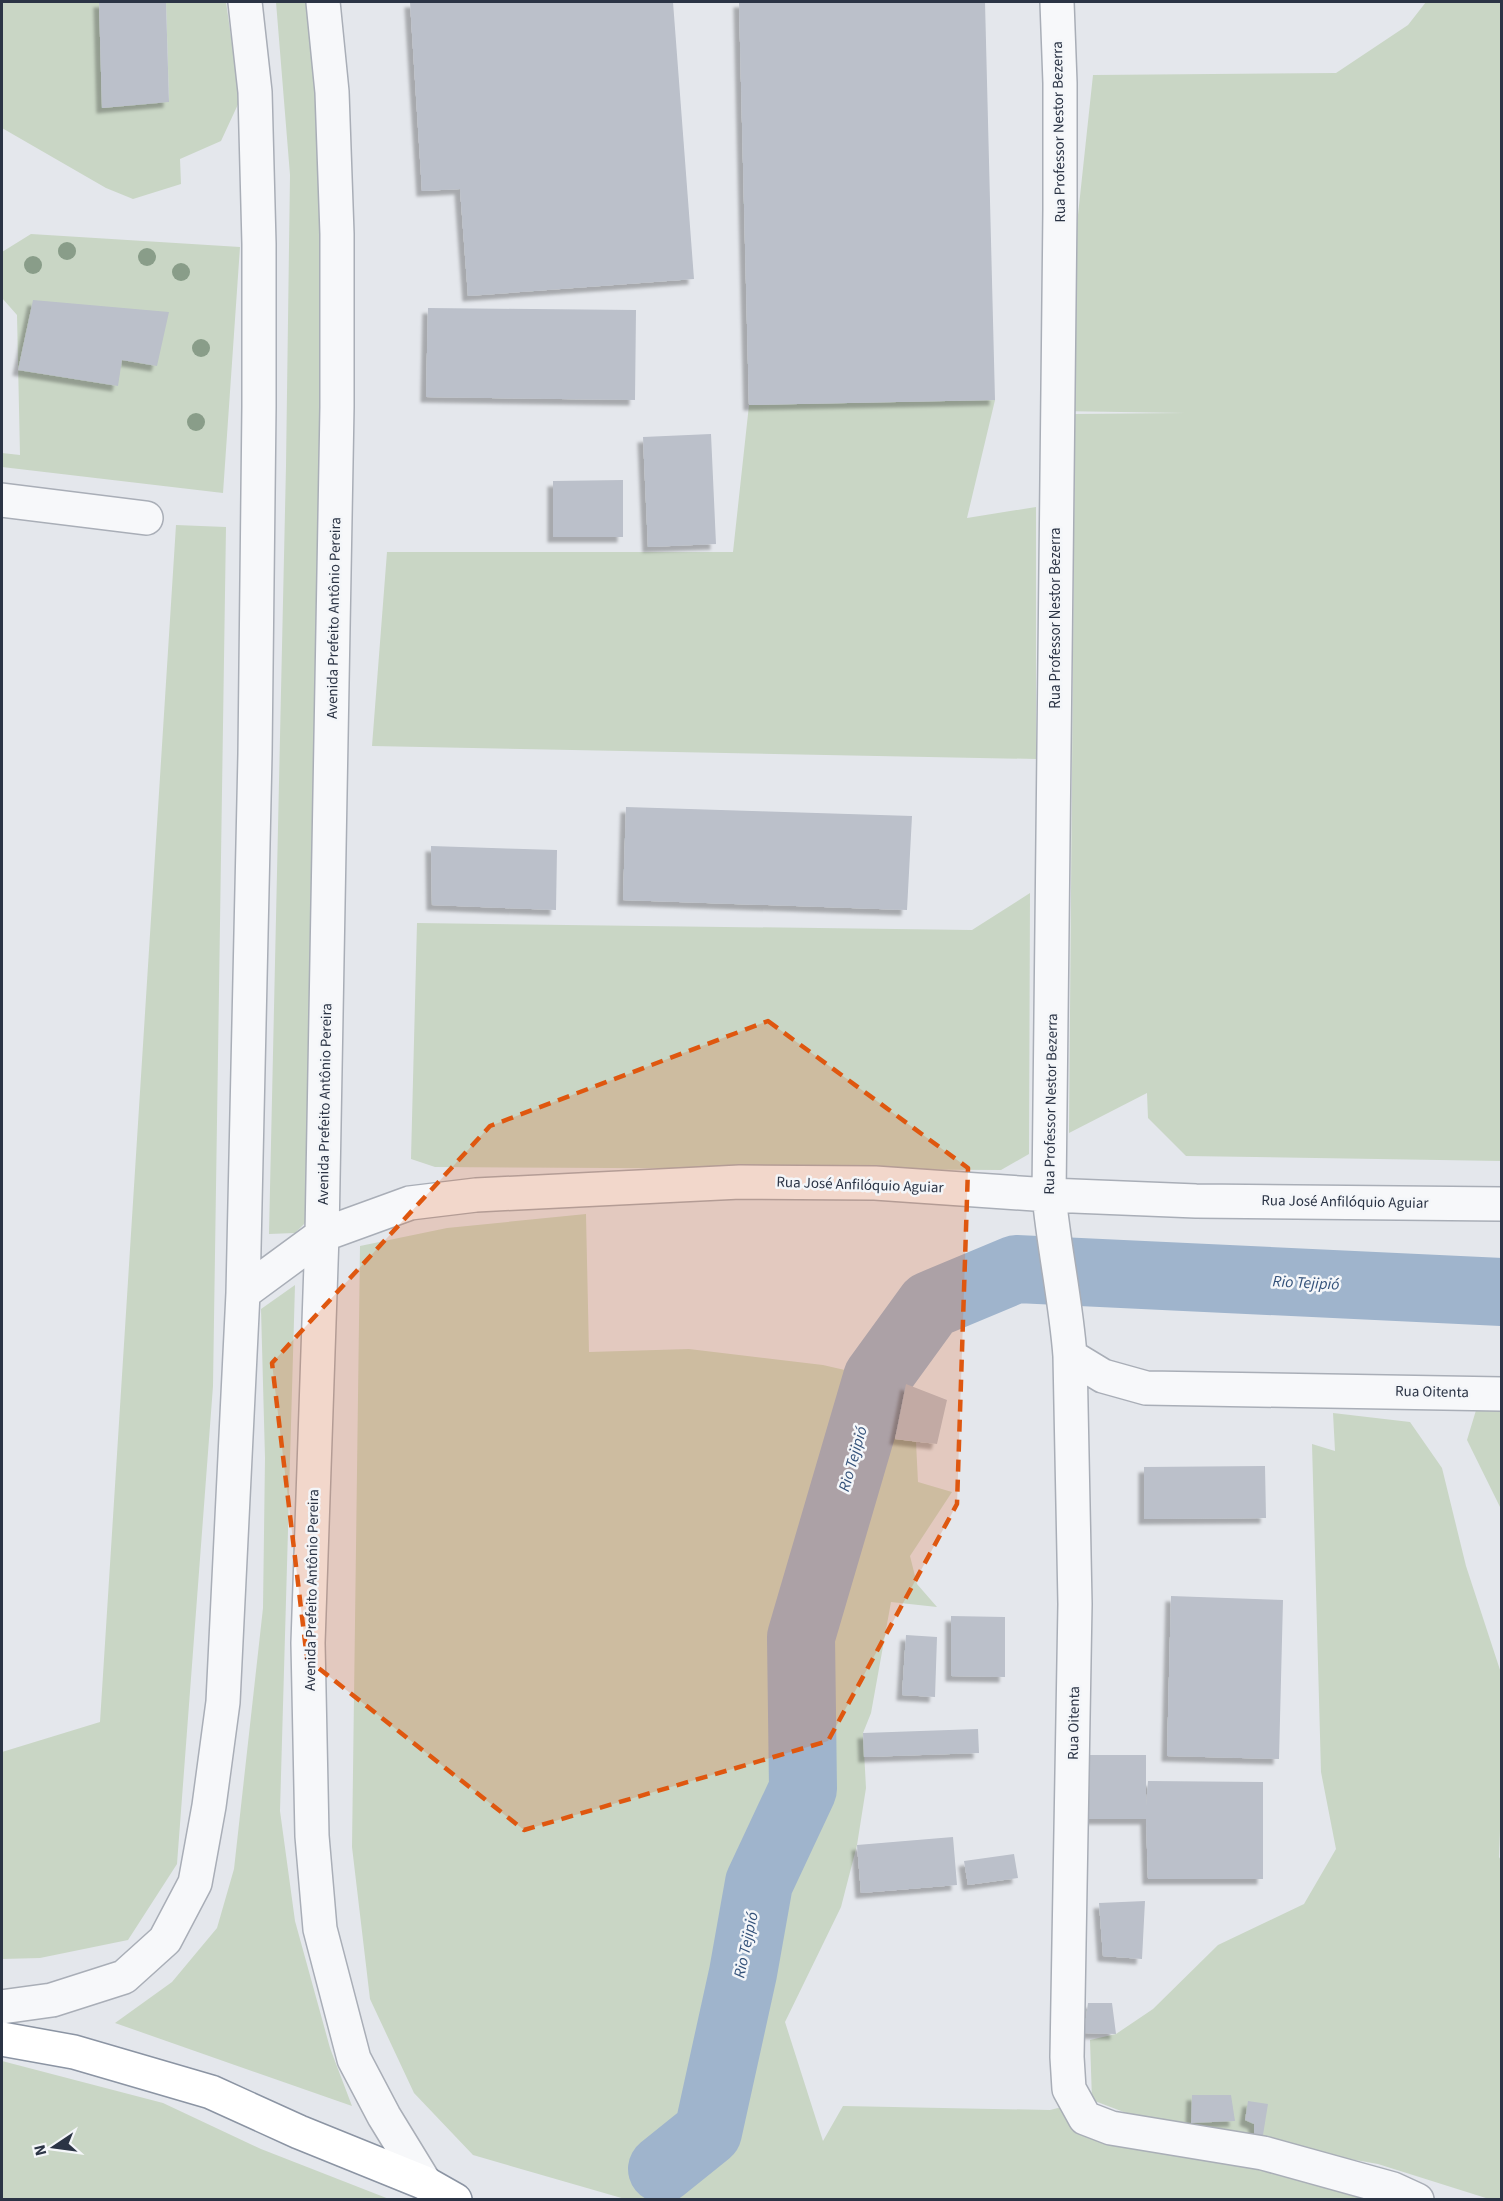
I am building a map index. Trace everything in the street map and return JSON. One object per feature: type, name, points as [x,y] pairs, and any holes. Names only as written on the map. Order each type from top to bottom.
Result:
[{"type":"highway","points":[[2,2039],[74,2052],[211,2092],[299,2132],[426,2183],[455,2199]]},
{"type":"street","points":[[2,2007],[52,2000],[123,1977],[165,1940],[195,1883],[209,1806],[223,1702],[243,1293],[255,754],[259,243],[255,92],[245,2]]},
{"type":"street","name":"Avenida Prefeito Antônio Pereira","points":[[323,2],[333,104],[337,234],[337,407],[322,1235],[308,1643],[312,1836],[320,1929],[354,2059],[384,2116],[426,2183]]},
{"type":"street","name":"Rua Professor Nestor Bezerra","points":[[1057,2],[1060,198],[1049,1195],[1053,1234],[1065,1299]]},
{"type":"street","points":[[2,500],[146,518]]},
{"type":"street","name":"Rua José Anfilóquio Aguiar","points":[[243,1293],[322,1235],[410,1203],[488,1194],[751,1182],[875,1183],[1049,1195],[1196,1201],[1502,1204]]},
{"type":"street","name":"Rua Oitenta","points":[[1065,1299],[1070,1356],[1075,1604],[1067,2057],[1069,2089],[1085,2118],[1111,2128],[1263,2153],[1382,2186],[1418,2199]]},
{"type":"street","name":"Rua Oitenta","points":[[1070,1356],[1103,1376],[1146,1388],[1502,1394]]},
{"type":"highlighted area","points":[[768,1021],[968,1168],[957,1504],[828,1741],[524,1830],[307,1659],[272,1363],[490,1126]]},
{"type":"green space","points":[[2,2],[99,2],[102,108],[169,101],[166,2],[226,2],[240,100],[221,141],[180,159],[181,184],[133,199],[106,188],[2,128]]},
{"type":"green space","points":[[276,2],[310,2],[326,254],[320,646],[305,1223],[295,1233],[269,1234],[290,175]]},
{"type":"green space","points":[[1426,2],[1501,2],[1501,1161],[1186,1156],[1148,1118],[1147,1093],[1069,1133],[1075,414],[1185,413],[1057,411],[1093,75],[1336,73],[1408,25]]},
{"type":"green space","points":[[31,234],[240,247],[223,493],[2,467],[2,453],[20,455],[17,315],[2,298],[2,252]]},
{"type":"green space","points":[[995,400],[967,518],[1036,507],[1036,759],[372,746],[387,552],[733,552],[749,405]]},
{"type":"green space","points":[[176,525],[226,527],[213,1386],[177,1864],[128,1940],[40,1958],[2,1959],[2,1752],[100,1722]]},
{"type":"green space","points":[[1030,893],[1029,1154],[1001,1170],[435,1167],[411,1159],[417,923],[972,930]]},
{"type":"green space","points":[[586,1214],[589,1352],[689,1349],[823,1365],[906,1384],[895,1439],[916,1442],[918,1482],[952,1492],[910,1556],[917,1584],[937,1607],[891,1602],[871,1713],[863,1733],[866,1788],[857,1845],[841,1907],[785,2022],[823,2141],[843,2106],[1050,2110],[1070,2105],[1172,2147],[1383,2199],[625,2199],[473,2155],[414,2093],[370,1999],[352,1847],[360,1246],[447,1228]]},
{"type":"green space","points":[[295,1285],[280,1811],[295,1921],[330,2048],[352,2106],[115,2023],[172,1982],[217,1928],[234,1869],[263,1608],[265,1458],[261,1309]]},
{"type":"green space","points":[[1477,1407],[1501,1409],[1501,1509],[1467,1440]]},
{"type":"green space","points":[[1333,1413],[1410,1422],[1442,1468],[1466,1566],[1501,1673],[1502,1778],[1499,1857],[1502,1862],[1501,2199],[1489,2199],[1378,2164],[1161,2126],[1092,2100],[1090,2040],[1116,2034],[1153,2009],[1218,1945],[1304,1904],[1336,1849],[1321,1772],[1312,1444],[1335,1451]]},
{"type":"green space","points":[[2,2061],[163,2103],[261,2149],[389,2199],[2,2199]]},
{"type":"building","points":[[99,2],[166,2],[169,102],[102,108]]},
{"type":"building","points":[[410,2],[673,2],[694,279],[468,296],[460,189],[422,191]]},
{"type":"building","points":[[739,2],[985,2],[995,400],[749,405]]},
{"type":"building","points":[[33,300],[169,312],[157,366],[122,360],[118,386],[18,370]]},
{"type":"building","points":[[428,308],[636,310],[635,400],[426,397]]},
{"type":"building","points":[[711,434],[716,544],[648,547],[643,437]]},
{"type":"building","points":[[623,480],[623,537],[553,537],[553,481]]},
{"type":"building","points":[[626,807],[912,816],[907,910],[623,900]]},
{"type":"building","points":[[431,846],[557,850],[556,910],[432,905]]},
{"type":"building","points":[[906,1384],[947,1400],[937,1444],[895,1439]]},
{"type":"building","points":[[1265,1466],[1266,1518],[1144,1519],[1144,1467]]},
{"type":"building","points":[[1171,1596],[1283,1600],[1279,1759],[1167,1756]]},
{"type":"building","points":[[951,1616],[1005,1617],[1005,1677],[951,1676]]},
{"type":"building","points":[[906,1635],[937,1637],[935,1697],[902,1695]]},
{"type":"building","points":[[978,1729],[979,1753],[864,1757],[863,1733]]},
{"type":"building","points":[[1088,1755],[1146,1755],[1146,1807],[1148,1781],[1263,1782],[1263,1879],[1148,1879],[1146,1819],[1088,1819]]},
{"type":"building","points":[[953,1837],[957,1885],[861,1893],[857,1845]]},
{"type":"building","points":[[1014,1854],[1018,1878],[968,1885],[964,1861]]},
{"type":"building","points":[[1145,1901],[1142,1959],[1103,1956],[1099,1903]]},
{"type":"building","points":[[1088,2003],[1112,2003],[1116,2034],[1084,2033]]},
{"type":"building","points":[[1192,2095],[1231,2095],[1235,2121],[1191,2123]]},
{"type":"building","points":[[1248,2101],[1268,2104],[1263,2135],[1254,2137],[1254,2124],[1245,2120]]},
{"type":"waterway","name":"Rio Tejipió","points":[[662,2169],[708,2132],[743,1973],[759,1883],[803,1789],[801,1637],[877,1378],[930,1305],[1016,1269],[1502,1292]]}]
